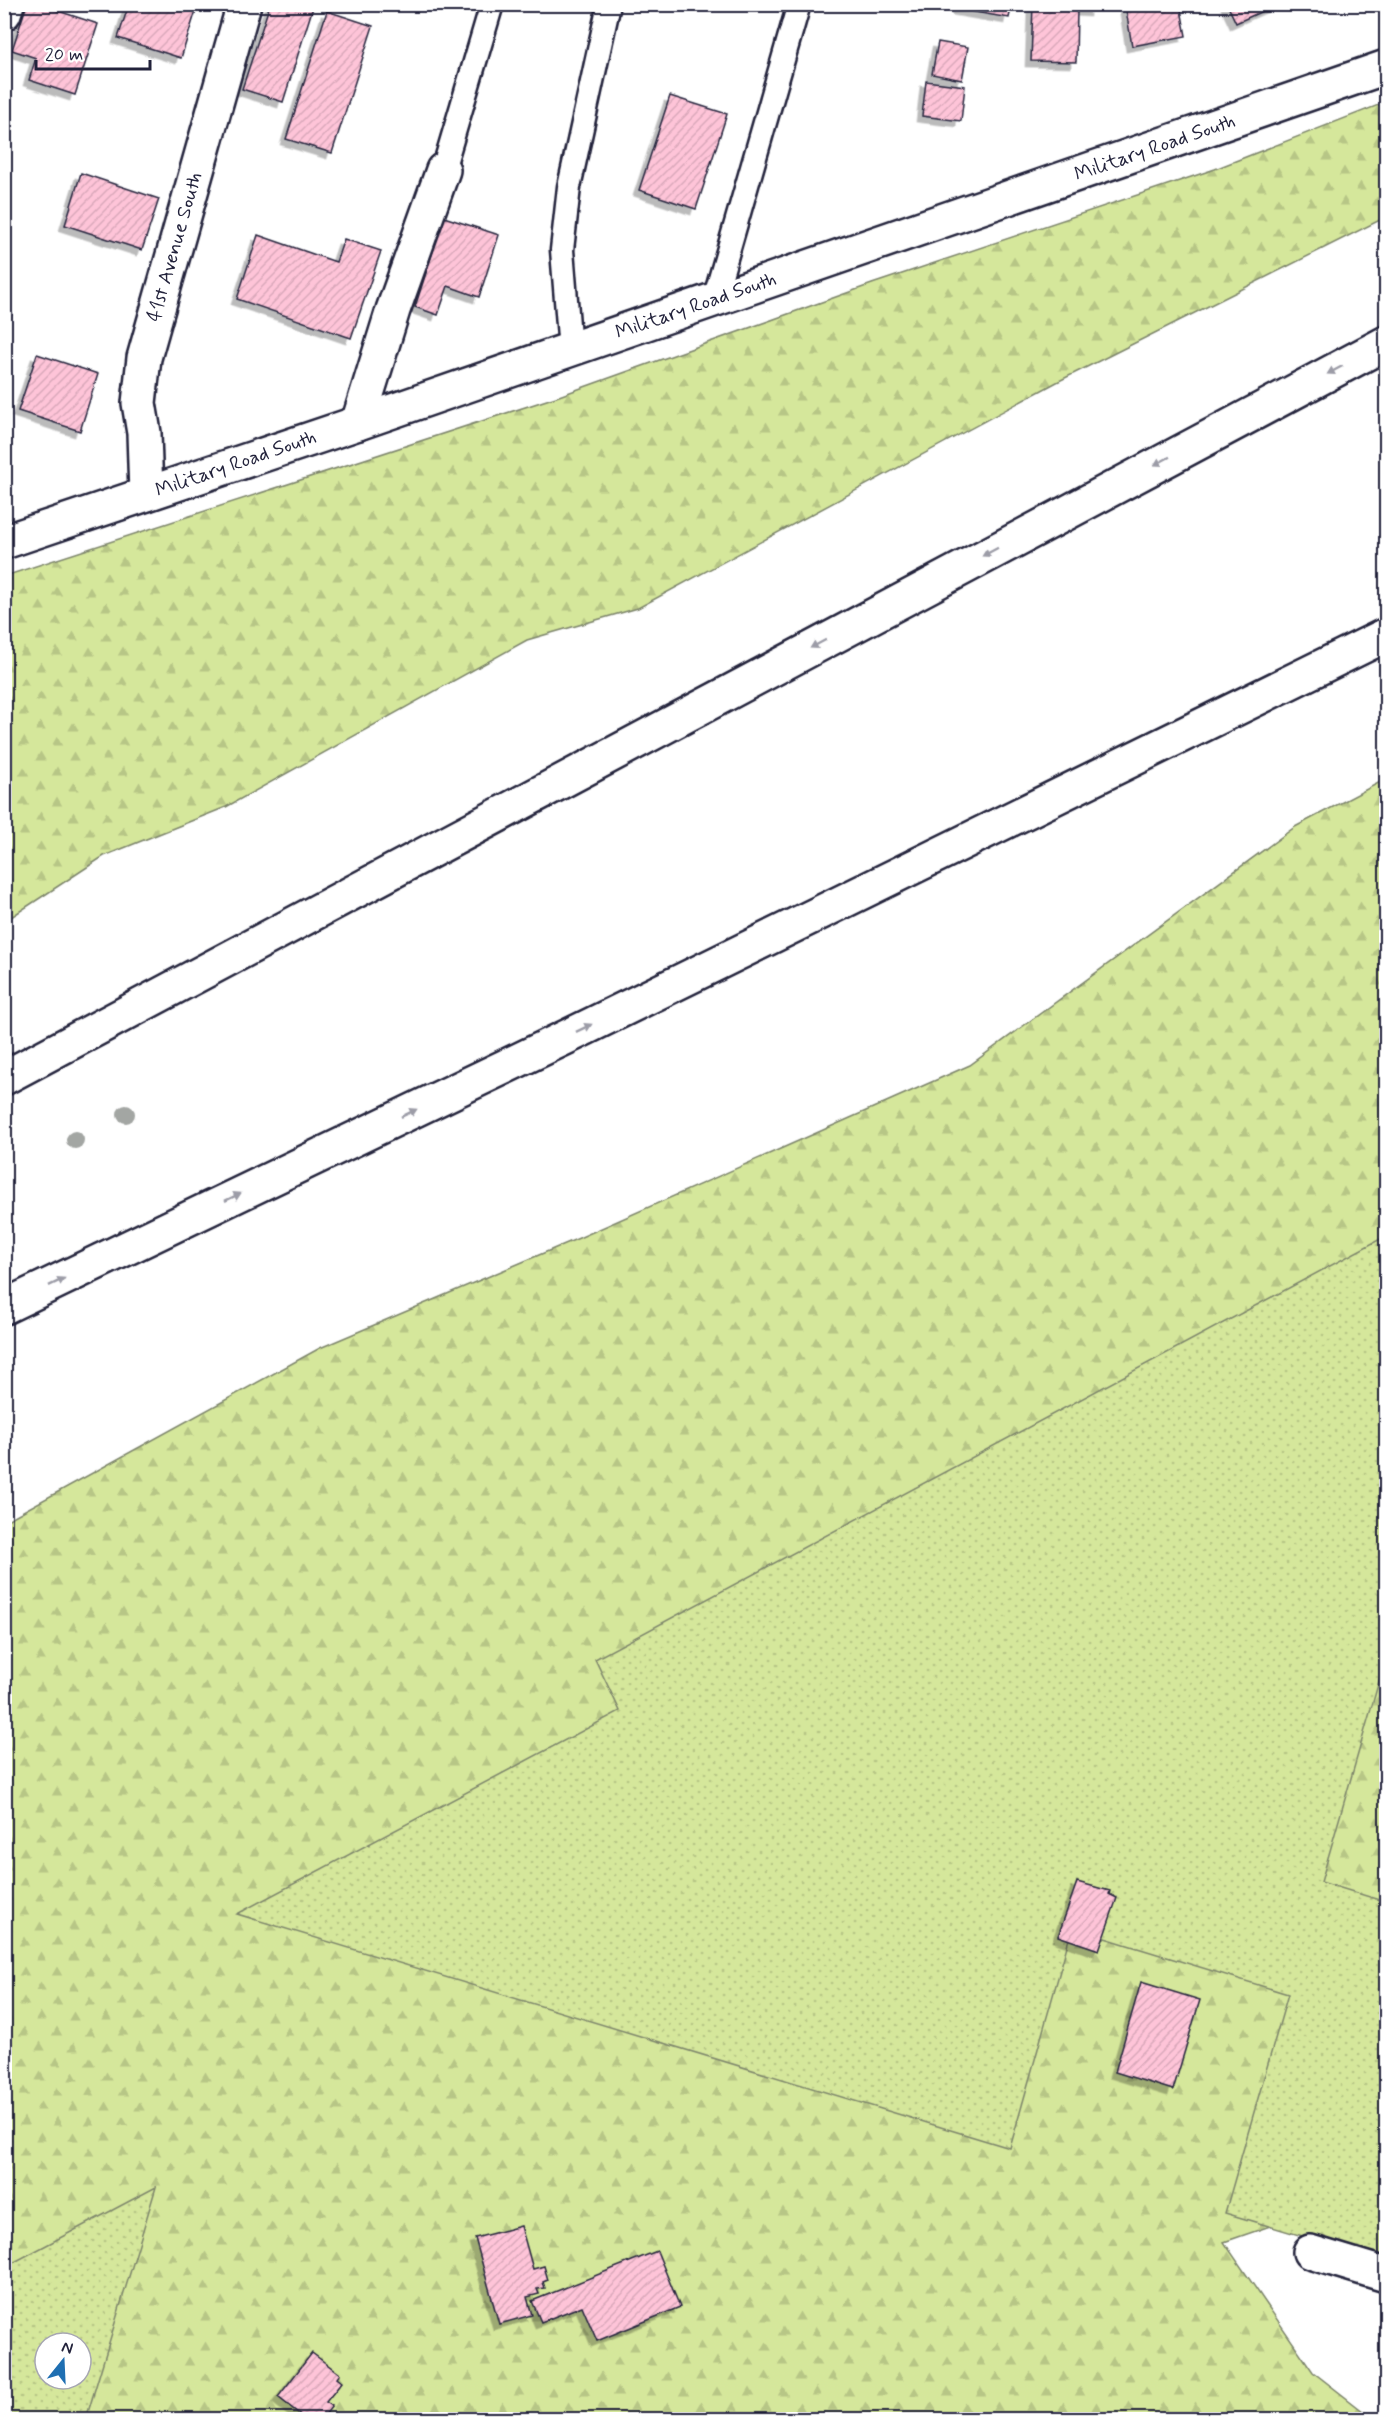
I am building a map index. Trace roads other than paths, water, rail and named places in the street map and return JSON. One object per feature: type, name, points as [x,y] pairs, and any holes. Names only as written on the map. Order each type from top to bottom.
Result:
[{"type":"main road","points":[[4,13],[7,4]]},
{"type":"main road","name":"41st Avenue South","points":[[146,494],[144,433],[139,403],[144,358],[244,4]]},
{"type":"main road","name":"Military Road South","points":[[4,542],[358,423],[1386,67]]},
{"type":"main road","points":[[358,423],[393,310],[443,170]]},
{"type":"main road","points":[[4,1078],[1386,343]]},
{"type":"main road","points":[[4,1307],[586,1028],[1386,635]]},
{"type":"main road","points":[[1310,2252],[1386,2275]]},
{"type":"lane","points":[[443,170],[492,4]]},
{"type":"lane","points":[[570,350],[562,250],[569,186],[609,4]]},
{"type":"lane","points":[[714,300],[799,4]]}]
